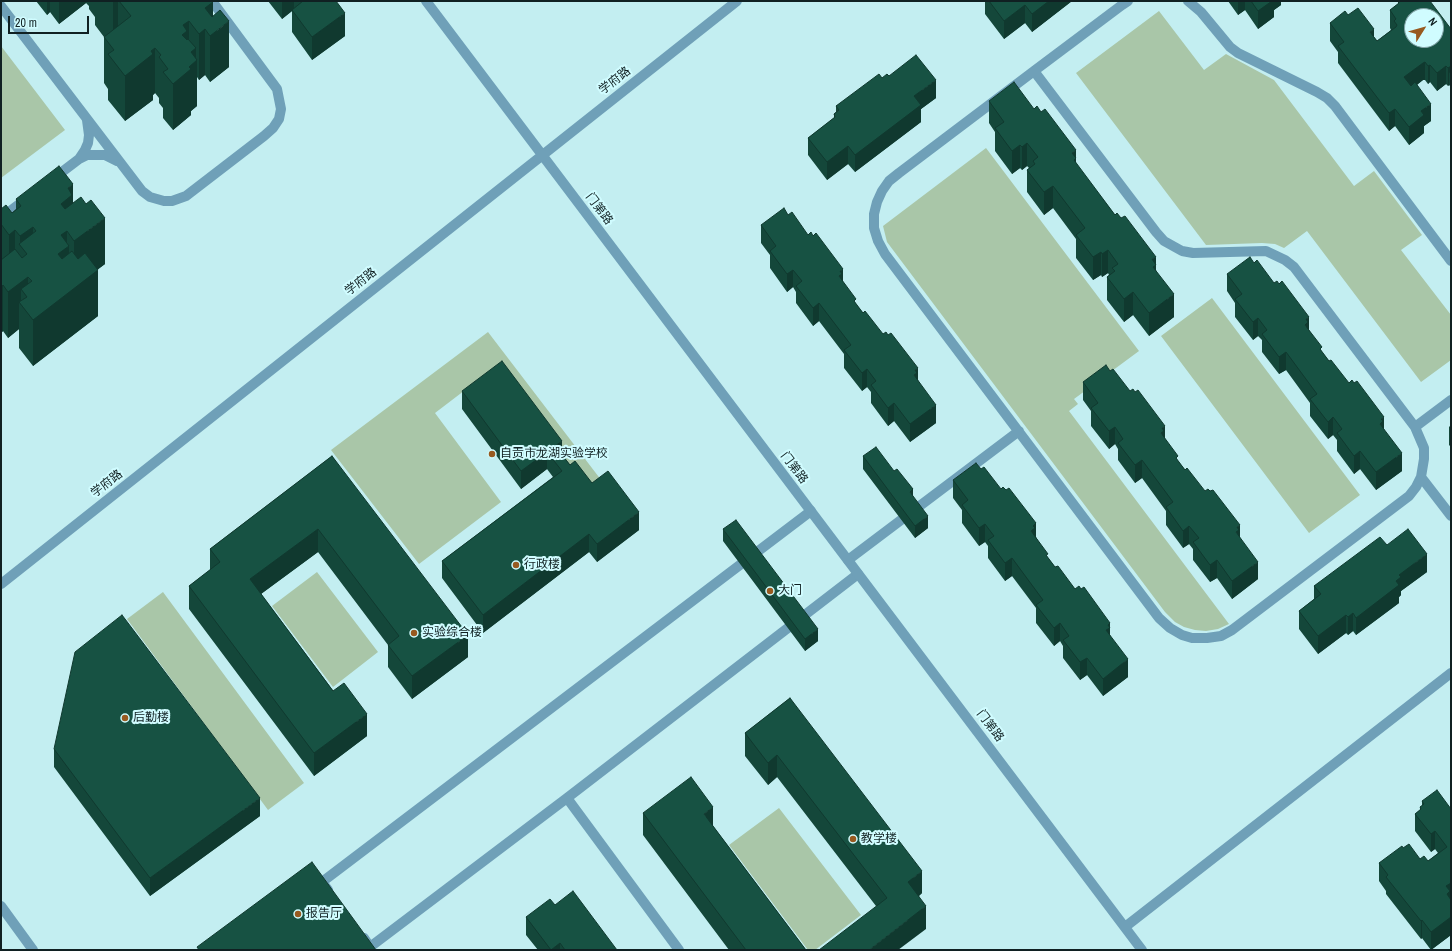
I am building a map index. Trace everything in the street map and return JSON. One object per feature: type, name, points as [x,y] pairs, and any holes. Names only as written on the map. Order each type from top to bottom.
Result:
[{"type":"street","points":[[1,6],[142,191],[150,197],[172,201],[186,196],[264,136],[273,128],[279,119],[281,109],[277,89],[212,1]]},
{"type":"street","name":"门第路","points":[[426,1],[1142,950]]},
{"type":"street","name":"学府路","points":[[1,584],[737,1]]},
{"type":"street","points":[[1034,71],[1164,241],[1182,251],[1193,253],[1266,251],[1285,260],[1294,267],[1414,427],[1424,448],[1421,476],[1410,496],[1232,630],[1221,636],[1192,638],[1182,635],[1170,628],[1159,618],[885,254],[878,241],[874,228],[874,214],[877,202],[889,181],[1034,71],[1128,1]]},
{"type":"street","points":[[1188,1],[1201,12],[1222,40],[1234,50],[1327,98],[1335,106],[1451,261]]},
{"type":"street","points":[[79,159],[88,144],[89,126],[87,119]]},
{"type":"street","points":[[49,182],[79,159],[87,155],[105,155],[113,158],[122,165]]},
{"type":"street","points":[[1,218],[37,191]]},
{"type":"street","points":[[1414,427],[1451,400]]},
{"type":"street","points":[[848,560],[1019,431]]},
{"type":"street","points":[[1421,476],[1451,516]]},
{"type":"street","points":[[335,900],[322,882],[811,511]]},
{"type":"street","points":[[357,929],[370,947],[567,798],[858,574]]},
{"type":"street","points":[[1125,927],[1451,673]]},
{"type":"street","points":[[567,798],[680,950]]},
{"type":"street","points":[[1,906],[33,950]]},
{"type":"green space","points":[[1159,11],[1204,70],[1226,54],[1274,80],[1354,186],[1374,171],[1422,235],[1401,250],[1451,315],[1451,360],[1421,382],[1307,231],[1284,248],[1275,244],[1262,243],[1206,245],[1076,73]]},
{"type":"green space","points":[[1,46],[65,130],[1,178]]},
{"type":"green space","points":[[986,148],[1139,351],[1074,399],[1078,404],[1069,411],[1229,624],[1218,629],[1206,631],[1195,630],[1184,627],[1175,622],[1165,612],[887,242],[883,226]]},
{"type":"green space","points":[[1212,298],[1360,495],[1309,533],[1161,336]]},
{"type":"green space","points":[[488,332],[608,489],[592,501],[494,368],[435,413],[501,502],[419,564],[331,450]]},
{"type":"green space","points":[[317,572],[378,652],[333,687],[272,606]]},
{"type":"green space","points":[[163,592],[304,783],[268,810],[127,619]]},
{"type":"green space","points":[[779,808],[861,915],[815,950],[808,950],[729,845]]},
{"type":"building","points":[[119,1],[212,1],[213,2],[205,8],[212,17],[220,10],[229,21],[210,36],[205,29],[199,34],[189,21],[183,25],[187,31],[182,35],[196,48],[191,52],[197,60],[189,67],[191,69],[173,84],[163,72],[168,69],[159,57],[161,55],[155,48],[151,51],[153,54],[125,76],[108,54],[114,50],[104,37],[131,16]]},
{"type":"building","points":[[303,1],[336,1],[345,13],[312,37],[292,10]]},
{"type":"building","points":[[989,1],[1049,1],[1032,14],[1025,5],[1004,21]]},
{"type":"building","points":[[1251,1],[1272,1],[1258,11]]},
{"type":"building","points":[[1398,1],[1430,1],[1435,8],[1404,8],[1404,48],[1444,48],[1444,20],[1451,29],[1451,66],[1448,68],[1446,66],[1437,73],[1425,62],[1404,77],[1411,86],[1415,82],[1431,104],[1421,111],[1424,115],[1409,127],[1395,109],[1389,113],[1338,46],[1344,42],[1330,23],[1345,11],[1348,15],[1358,8],[1374,29],[1370,32],[1377,41],[1397,25],[1394,21],[1396,19],[1390,10],[1399,3]]},
{"type":"building","points":[[916,55],[936,80],[914,96],[921,105],[855,155],[848,146],[827,162],[808,138],[835,117],[834,114],[839,110],[836,106],[879,74],[882,78],[887,74],[889,76]]},
{"type":"building","points":[[1014,82],[1034,109],[1037,106],[1041,112],[1045,109],[1076,150],[1072,153],[1076,158],[1074,160],[1115,215],[1117,213],[1121,218],[1125,216],[1156,257],[1152,259],[1156,265],[1153,267],[1174,294],[1149,313],[1133,292],[1124,299],[1107,277],[1115,271],[1112,268],[1118,264],[1108,250],[1093,257],[1076,235],[1085,228],[1053,186],[1044,192],[1027,170],[1035,164],[1033,161],[1038,157],[1027,143],[1022,147],[1020,145],[1012,151],[995,128],[1004,122],[989,101]]},
{"type":"building","points":[[59,166],[73,184],[68,188],[72,195],[61,204],[65,209],[81,197],[86,204],[91,200],[105,218],[74,241],[67,231],[61,235],[69,246],[58,254],[62,259],[72,251],[78,259],[85,253],[98,270],[33,320],[19,302],[27,297],[21,289],[32,281],[28,277],[8,292],[3,285],[1,287],[1,260],[15,249],[22,258],[27,254],[19,244],[36,231],[33,227],[20,236],[15,230],[9,235],[1,224],[1,209],[6,205],[12,213],[21,206],[16,199]]},
{"type":"building","points":[[784,208],[788,215],[792,212],[808,235],[811,232],[813,236],[816,233],[843,269],[840,271],[842,274],[839,276],[856,299],[854,301],[863,313],[865,311],[883,334],[886,332],[888,335],[891,333],[918,368],[915,370],[917,373],[914,375],[936,405],[910,424],[894,403],[888,408],[871,385],[876,381],[867,369],[862,373],[844,350],[851,345],[819,303],[813,308],[796,286],[802,281],[793,270],[787,274],[770,251],[776,246],[761,225]]},
{"type":"building","points":[[1250,257],[1254,263],[1257,260],[1274,283],[1277,281],[1279,284],[1282,281],[1309,317],[1306,319],[1308,322],[1305,325],[1322,347],[1320,349],[1329,361],[1331,360],[1349,383],[1352,380],[1354,383],[1357,381],[1384,417],[1381,419],[1383,421],[1380,424],[1402,453],[1376,472],[1360,451],[1354,456],[1337,433],[1342,429],[1333,417],[1328,422],[1310,399],[1317,394],[1286,352],[1279,357],[1262,334],[1267,330],[1258,318],[1253,322],[1235,299],[1242,294],[1227,274]]},
{"type":"building","points":[[502,361],[562,441],[555,446],[570,465],[575,461],[592,483],[608,471],[639,512],[597,544],[589,534],[483,615],[442,561],[562,471],[547,452],[521,471],[462,391]]},
{"type":"building","points":[[1106,365],[1110,371],[1113,369],[1130,391],[1133,389],[1135,392],[1138,390],[1165,426],[1162,428],[1164,431],[1161,433],[1178,456],[1176,458],[1185,470],[1187,468],[1205,491],[1208,489],[1210,491],[1213,490],[1240,525],[1237,527],[1239,530],[1236,532],[1258,562],[1232,581],[1217,560],[1210,565],[1193,542],[1199,538],[1189,526],[1183,531],[1166,507],[1173,502],[1142,460],[1135,465],[1118,443],[1123,439],[1115,427],[1109,431],[1091,408],[1098,403],[1083,382]]},
{"type":"building","points":[[876,447],[894,471],[897,469],[913,489],[910,492],[928,516],[915,526],[863,456]]},
{"type":"building","name":"实验综合楼","points":[[332,456],[468,635],[412,676],[388,645],[399,636],[318,529],[250,579],[333,691],[344,683],[367,714],[314,753],[189,586],[220,562],[210,549]]},
{"type":"building","points":[[976,463],[981,469],[984,467],[1001,489],[1003,487],[1006,490],[1009,488],[1036,523],[1033,526],[1035,528],[1031,531],[1048,554],[1046,555],[1055,567],[1058,566],[1075,589],[1079,586],[1081,589],[1084,587],[1110,623],[1108,625],[1110,628],[1106,630],[1128,659],[1103,679],[1087,658],[1080,662],[1063,640],[1069,636],[1060,623],[1054,628],[1036,605],[1043,600],[1012,558],[1005,563],[988,540],[994,536],[985,524],[979,528],[962,505],[968,500],[953,480]]},
{"type":"building","points":[[736,520],[818,629],[805,639],[723,529]]},
{"type":"building","points":[[1408,529],[1427,554],[1399,575],[1401,577],[1396,581],[1399,585],[1356,618],[1353,613],[1348,617],[1346,615],[1318,636],[1299,611],[1321,594],[1314,586],[1380,537],[1387,545]]},
{"type":"building","name":"后勤楼","points":[[122,615],[260,798],[150,878],[54,749],[75,652]]},
{"type":"building","name":"教学楼","points":[[790,698],[922,871],[908,882],[926,906],[869,950],[819,950],[887,898],[777,755],[768,763],[745,733]]},
{"type":"building","points":[[691,777],[713,807],[704,814],[806,950],[746,950],[643,813]]},
{"type":"building","points":[[1437,790],[1451,809],[1451,883],[1446,886],[1450,891],[1447,894],[1451,900],[1451,917],[1431,932],[1386,877],[1388,875],[1379,863],[1402,846],[1403,848],[1409,844],[1420,859],[1424,856],[1428,861],[1447,847],[1435,831],[1431,834],[1415,814],[1424,804],[1422,801]]},
{"type":"building","name":"报告厅","points":[[312,862],[376,950],[199,950],[197,947]]},
{"type":"building","points":[[573,891],[617,950],[565,950],[560,943],[551,950],[526,917],[550,899],[555,905]]},
{"type":"place","name":"自贡市龙湖实验学校","points":[[492,454]]},
{"type":"place","name":"行政楼","points":[[516,565]]},
{"type":"place","name":"大门","points":[[770,591]]},
{"type":"place","name":"实验综合楼","points":[[414,633]]},
{"type":"place","name":"后勤楼","points":[[125,718]]},
{"type":"place","name":"教学楼","points":[[853,839]]},
{"type":"place","name":"报告厅","points":[[298,914]]}]
